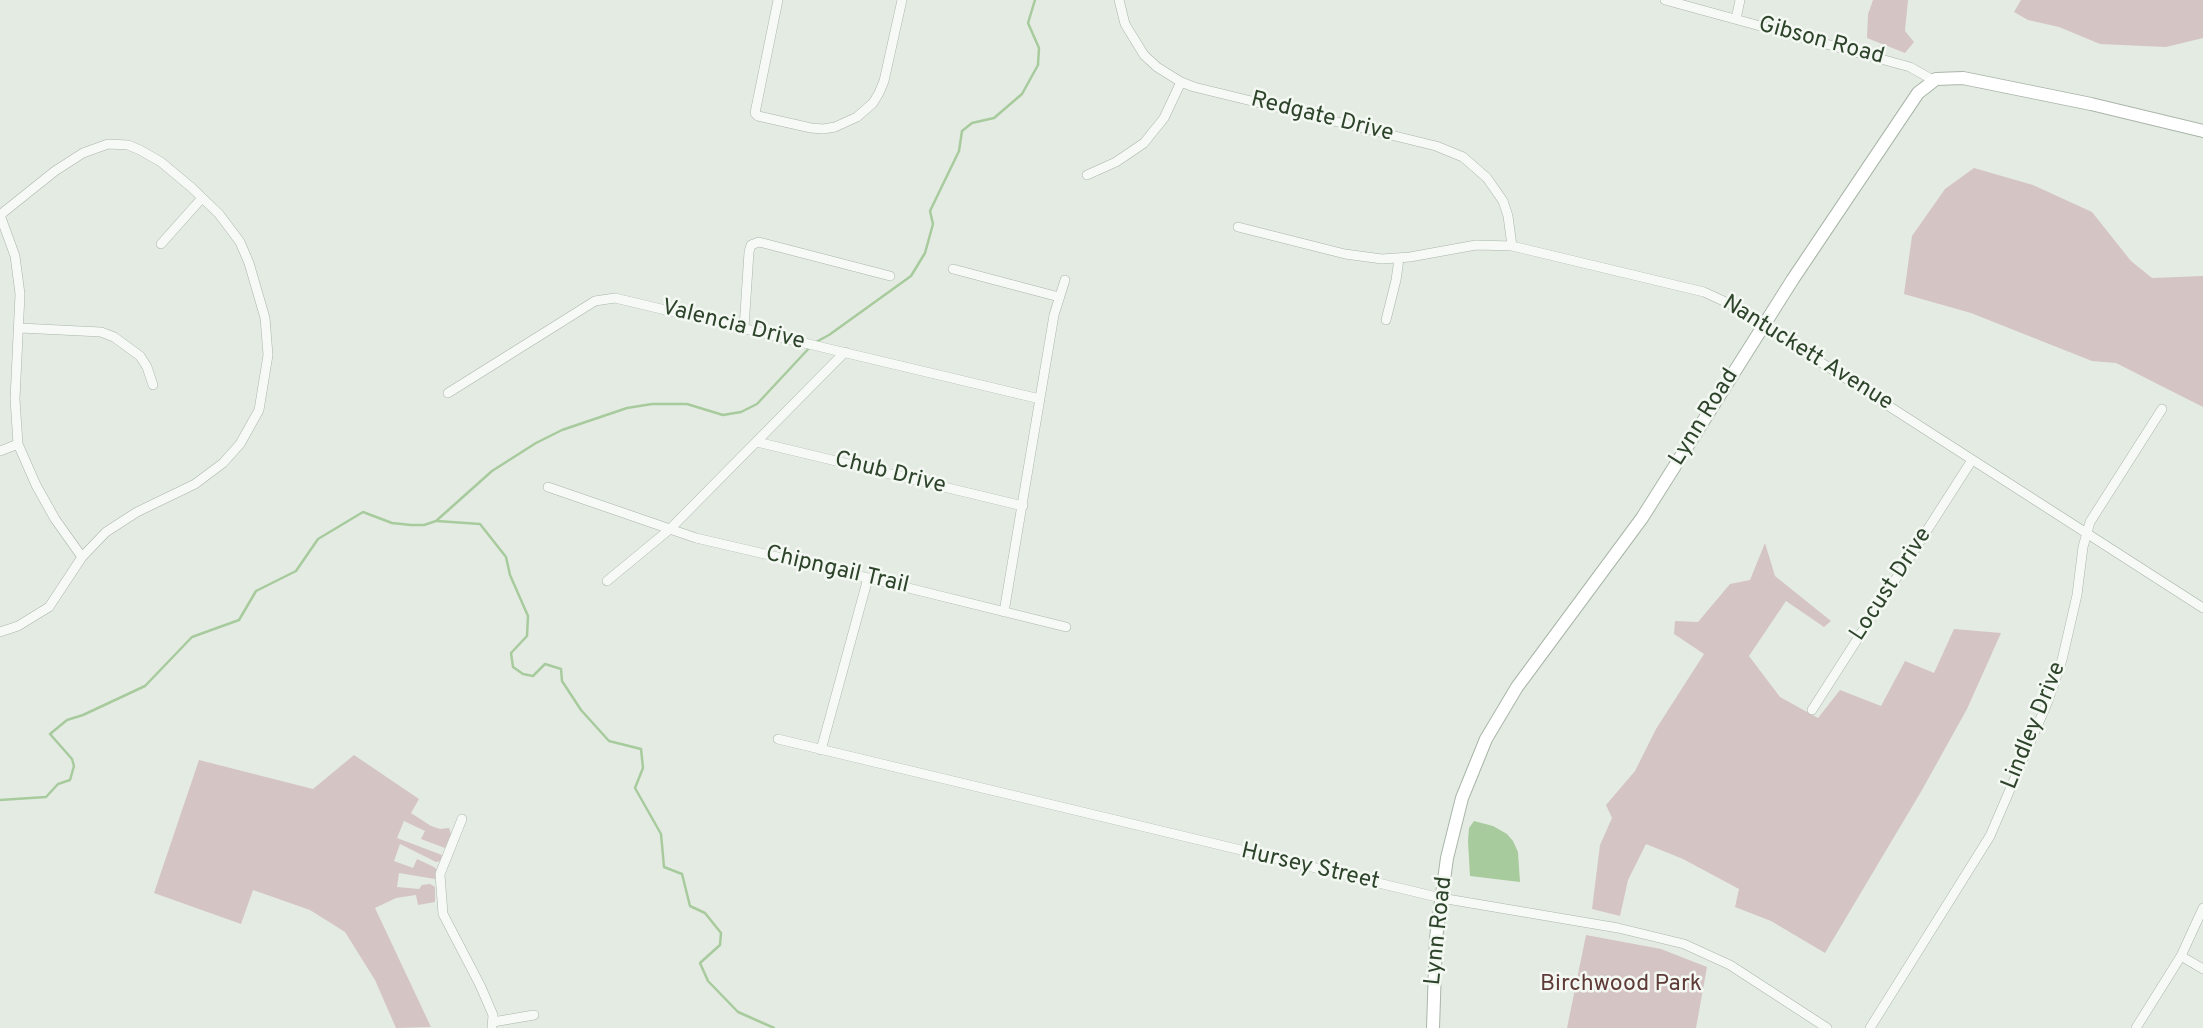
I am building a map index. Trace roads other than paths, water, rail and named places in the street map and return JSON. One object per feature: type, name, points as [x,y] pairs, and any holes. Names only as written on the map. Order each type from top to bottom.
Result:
[{"type":"street","points":[[778,0],[755,113],[758,116],[823,129],[858,117],[873,103],[879,93],[902,0]]},
{"type":"street","name":"Redgate Drive","points":[[1119,0],[1125,24],[1144,55],[1157,67],[1194,88],[1436,146],[1463,157],[1487,177],[1503,201],[1510,224],[1512,246]]},
{"type":"street","name":"Gibson Road","points":[[1665,0],[1910,67],[1933,80]]},
{"type":"street","points":[[1736,19],[1740,0]]},
{"type":"street","points":[[1933,80],[1946,77],[1963,78],[2091,104],[2203,131]]},
{"type":"street","name":"Lynn Road","points":[[1433,1028],[1434,974],[1447,858],[1462,798],[1493,727],[1517,687],[1642,518],[1909,104],[1933,80]]},
{"type":"street","points":[[1087,175],[1131,153],[1144,143],[1164,118],[1181,82]]},
{"type":"street","points":[[0,632],[18,626],[49,607],[82,557],[98,539],[115,526],[216,470],[240,444],[259,410],[268,355],[267,330],[240,242],[219,214],[202,198],[152,157],[128,145],[108,144],[83,153],[0,215],[9,237],[20,293],[15,391],[18,444],[55,519],[82,557]]},
{"type":"street","points":[[161,244],[202,198]]},
{"type":"street","name":"Nantuckett Avenue","points":[[1238,227],[1361,257],[1399,259],[1476,245],[1512,246],[1704,292],[1730,304],[2203,608]]},
{"type":"street","points":[[744,328],[748,251],[751,245],[759,242],[890,276]]},
{"type":"street","points":[[1386,320],[1399,259]]},
{"type":"street","points":[[953,269],[1059,297]]},
{"type":"street","points":[[1004,612],[1054,315],[1065,280]]},
{"type":"street","name":"Valencia Drive","points":[[448,393],[595,301],[615,298],[1040,399]]},
{"type":"street","points":[[20,328],[101,332],[114,337],[140,356],[148,367],[153,385]]},
{"type":"street","points":[[607,581],[670,529],[845,352]]},
{"type":"street","name":"Lindley Drive","points":[[1870,1028],[1976,861],[2000,815],[2062,660],[2077,595],[2087,533],[2095,513],[2162,409]]},
{"type":"street","name":"Chub Drive","points":[[757,442],[1023,506]]},
{"type":"street","points":[[0,451],[18,444]]},
{"type":"street","name":"Locust Drive","points":[[1812,710],[1972,460]]},
{"type":"street","name":"Chipngail Trail","points":[[548,487],[696,538],[1066,627]]},
{"type":"street","points":[[821,750],[868,578]]},
{"type":"street","name":"Hursey Street","points":[[778,739],[1441,898],[1618,928],[1684,944],[1730,965],[1827,1028]]},
{"type":"street","points":[[462,819],[440,874],[443,914],[480,985],[493,1015],[492,1025],[534,1015]]},
{"type":"street","points":[[2136,1028],[2181,956],[2203,908]]},
{"type":"street","points":[[2181,956],[2203,969]]},
{"type":"waterway","points":[[816,342],[911,276],[925,253],[933,224],[930,211],[959,151],[962,131],[972,123],[994,118],[1022,94],[1038,65],[1039,48],[1028,23],[1035,0]]},
{"type":"waterway","points":[[0,800],[46,797],[58,784],[70,780],[74,766],[72,759],[50,734],[67,720],[145,686],[192,637],[239,620],[256,591],[296,571],[318,539],[363,512],[392,523],[424,525],[436,521],[492,471],[536,443],[562,430],[627,408],[652,404],[687,404],[723,415],[741,412],[757,404],[811,346]]},
{"type":"waterway","points":[[437,521],[480,524],[506,557],[510,575],[528,616],[527,636],[511,653],[513,667],[523,674],[533,676],[545,664],[561,669],[562,681],[581,710],[609,741],[641,749],[643,768],[635,788],[661,834],[664,867],[682,874],[690,906],[705,913],[721,933],[720,945],[700,963],[708,981],[738,1012],[774,1028]]},
{"type":"park label","name":"Birchwood Park","points":[[1621,985]]}]
